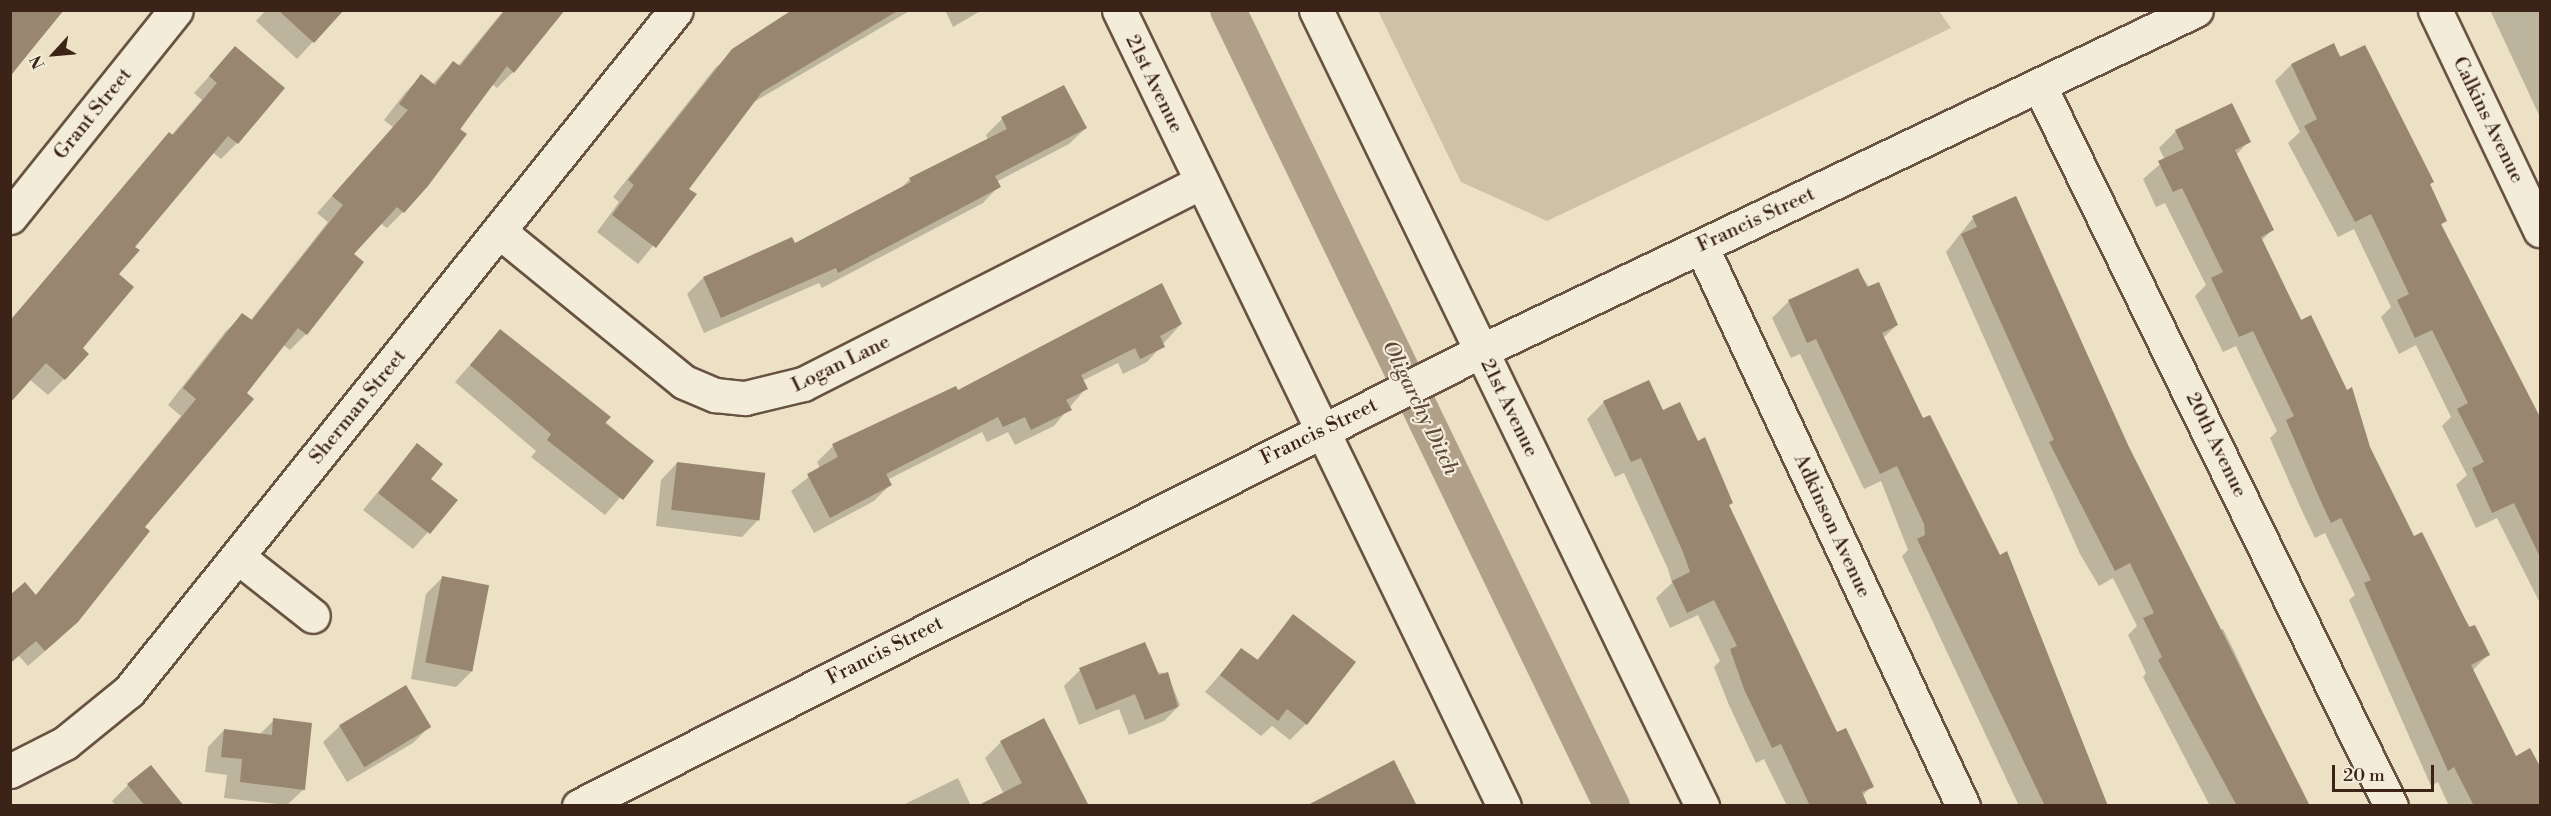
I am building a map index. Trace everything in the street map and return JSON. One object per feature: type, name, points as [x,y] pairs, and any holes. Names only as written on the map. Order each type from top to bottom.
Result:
[{"type":"street","name":"Grant Street","points":[[10,217],[176,10]]},
{"type":"street","name":"Sherman Street","points":[[10,771],[65,743],[129,691],[500,232],[676,10]]},
{"type":"street","name":"21st Avenue","points":[[1119,10],[1504,806]]},
{"type":"street","name":"21st Avenue","points":[[1316,10],[1702,806]]},
{"type":"street","name":"Francis Street","points":[[579,806],[1481,351],[2196,10]]},
{"type":"street","name":"Calkins Avenue","points":[[2436,10],[2541,230]]},
{"type":"street","name":"20th Avenue","points":[[2039,85],[2391,806]]},
{"type":"street","name":"Logan Lane","points":[[500,232],[684,382],[715,395],[745,398],[803,384],[1202,182]]},
{"type":"street","name":"Adkinson Avenue","points":[[1701,246],[1964,806]]},
{"type":"street","points":[[238,556],[313,616]]},
{"type":"shaded area","points":[[1938,10],[1951,28],[1547,221],[1461,182],[1378,11]]},
{"type":"building","points":[[10,10],[64,10],[10,76]]},
{"type":"building","points":[[278,10],[344,10],[314,43]]},
{"type":"building","points":[[505,10],[565,10],[514,73],[507,66],[460,129],[467,134],[428,186],[404,213],[397,207],[354,254],[364,262],[307,335],[298,328],[247,393],[254,399],[145,527],[150,531],[78,622],[45,651],[36,641],[10,663],[10,595],[25,582],[36,595],[196,399],[183,388],[242,313],[252,320],[343,205],[332,196],[408,110],[399,104],[421,74],[435,85],[453,61],[460,66]]},
{"type":"building","points":[[792,10],[899,10],[762,92],[689,189],[697,194],[656,248],[612,215],[634,185],[628,180],[732,49]]},
{"type":"building","points":[[2334,43],[2340,57],[2365,45],[2434,182],[2430,184],[2447,221],[2441,224],[2541,419],[2541,559],[2514,503],[2492,513],[2472,468],[2484,462],[2457,409],[2468,403],[2432,330],[2415,338],[2397,300],[2409,294],[2371,214],[2355,222],[2304,126],[2317,119],[2291,64]]},
{"type":"building","points":[[235,46],[285,88],[238,144],[228,136],[135,247],[140,250],[119,274],[134,287],[83,348],[89,354],[65,380],[46,363],[10,403],[10,321],[169,132],[173,135],[217,83],[209,76]]},
{"type":"building","points":[[1064,85],[1087,128],[995,176],[1001,187],[838,273],[836,268],[721,318],[703,277],[792,237],[795,243],[911,182],[909,178],[1007,129],[1001,117]]},
{"type":"building","points":[[2232,103],[2251,142],[2235,150],[2274,230],[2261,237],[2301,320],[2311,315],[2347,390],[2352,387],[2370,447],[2414,536],[2422,532],[2469,627],[2475,625],[2490,655],[2471,665],[2516,756],[2530,748],[2541,768],[2541,806],[2474,806],[2454,767],[2448,771],[2364,583],[2371,580],[2341,518],[2331,523],[2318,495],[2286,420],[2294,416],[2253,331],[2239,337],[2211,278],[2223,272],[2182,188],[2173,192],[2158,161],[2184,149],[2175,130]]},
{"type":"building","points":[[2016,196],[2129,447],[2310,806],[2237,806],[2158,660],[2162,657],[2143,618],[2154,613],[2130,563],[2115,571],[2049,442],[2054,440],[1961,234],[1977,227],[1972,216]]},
{"type":"building","points":[[1858,268],[1867,287],[1879,282],[1898,325],[1882,333],[1923,418],[1930,415],[2000,555],[2007,551],[2108,806],[2045,806],[1917,539],[1925,535],[1924,524],[1897,466],[1880,474],[1816,339],[1807,343],[1788,300]]},
{"type":"building","points":[[1162,283],[1182,324],[1160,336],[1165,347],[1140,359],[1135,348],[1081,375],[1088,389],[1066,400],[1072,410],[1031,430],[1025,417],[1003,427],[998,417],[886,474],[892,485],[830,518],[807,474],[838,457],[832,444],[956,386],[958,390]]},
{"type":"building","points":[[500,329],[611,417],[605,423],[654,461],[623,500],[547,440],[551,434],[470,365]]},
{"type":"building","points":[[1649,380],[1663,410],[1680,402],[1698,441],[1705,437],[1733,503],[1729,505],[1837,732],[1846,728],[1874,787],[1862,792],[1868,806],[1810,806],[1781,744],[1772,748],[1744,689],[1730,649],[1737,646],[1714,600],[1687,613],[1672,581],[1690,572],[1683,552],[1641,458],[1631,462],[1603,401]]},
{"type":"building","points":[[417,443],[443,464],[431,479],[458,500],[430,534],[378,493]]},
{"type":"building","points":[[677,462],[765,473],[759,520],[671,510]]},
{"type":"building","points":[[442,576],[489,585],[472,672],[425,662]]},
{"type":"building","points":[[1293,614],[1356,662],[1307,725],[1287,709],[1278,721],[1220,675],[1241,648],[1258,660]]},
{"type":"building","points":[[1145,642],[1159,675],[1168,672],[1178,707],[1145,720],[1135,694],[1096,710],[1079,668]]},
{"type":"building","points":[[406,685],[431,727],[364,767],[339,725]]},
{"type":"building","points":[[273,718],[312,723],[305,790],[240,782],[242,759],[221,757],[224,729],[272,735]]},
{"type":"building","points":[[1044,718],[1089,806],[977,806],[1022,783],[1000,741]]},
{"type":"building","points":[[1394,760],[1417,806],[1306,806]]},
{"type":"building","points":[[151,765],[184,806],[145,806],[127,784]]},
{"type":"waterway","name":"Oligarchy Ditch","points":[[1228,10],[1612,806]]}]
